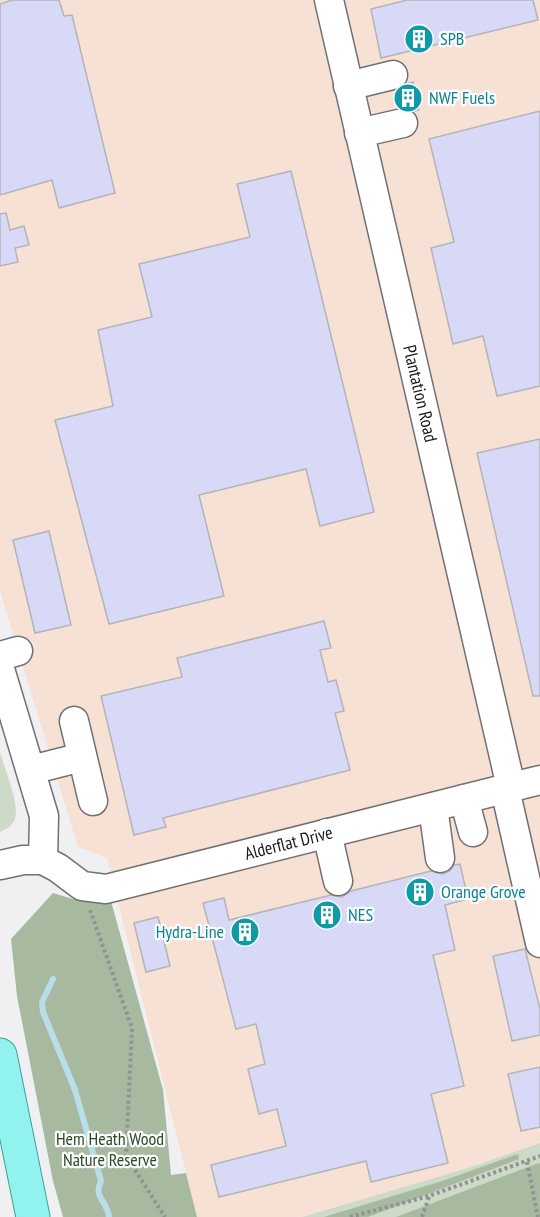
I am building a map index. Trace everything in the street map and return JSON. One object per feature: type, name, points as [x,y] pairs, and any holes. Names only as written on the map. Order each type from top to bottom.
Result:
[{"type":"main road","points":[[0,1055],[33,1217]]},
{"type":"street","name":"Plantation Road","points":[[329,0],[508,788],[540,943]]},
{"type":"street","points":[[348,86],[393,75]]},
{"type":"street","points":[[359,133],[404,123]]},
{"type":"street","points":[[6,659],[20,698],[31,770],[44,816],[43,860]]},
{"type":"street","points":[[74,721],[93,801]]},
{"type":"street","points":[[31,770],[82,757]]},
{"type":"street","name":"Alderflat Drive","points":[[82,886],[106,889],[163,886],[327,833],[540,780]]},
{"type":"street","points":[[464,799],[473,832]]},
{"type":"street","points":[[433,807],[440,858]]},
{"type":"street","points":[[327,833],[338,881]]},
{"type":"street","points":[[0,865],[23,860],[43,860],[82,886]]},
{"type":"path","points":[[82,886],[132,1028],[126,1156],[165,1217]]},
{"type":"path","points":[[350,1217],[429,1196],[540,1156]]},
{"type":"path","points":[[527,1162],[538,1217]]},
{"type":"path","points":[[422,1217],[429,1196]]},
{"type":"shaded area","points":[[0,0],[540,0],[540,1143],[468,1168],[302,1217],[197,1217],[107,858],[78,847],[0,591]]},
{"type":"green space","points":[[0,752],[14,795],[16,812],[12,824],[0,832]]},
{"type":"green space","name":"Hem Heath Wood Nature Reserve","points":[[53,893],[76,900],[111,901],[163,1090],[171,1175],[186,1173],[197,1217],[63,1217],[53,1181],[17,996],[11,939]]},
{"type":"green space","points":[[540,1143],[540,1217],[302,1217],[468,1168]]},
{"type":"green space","points":[[518,1154],[519,1159],[368,1217],[324,1217],[442,1181]]},
{"type":"green space","points":[[540,1163],[540,1217],[396,1217],[536,1164]]},
{"type":"building","points":[[12,0],[59,0],[64,16],[72,15],[115,193],[59,208],[52,180],[0,195],[0,4]]},
{"type":"building","name":"SPB","points":[[407,0],[533,0],[538,20],[381,58],[371,9]]},
{"type":"building","name":"NWF Fuels","points":[[413,82],[419,110],[415,111],[408,107],[401,107],[397,91]]},
{"type":"building","points":[[540,111],[540,386],[497,396],[483,336],[453,344],[431,248],[454,242],[429,139]]},
{"type":"building","points":[[291,171],[374,512],[320,526],[306,469],[199,495],[224,596],[109,624],[55,420],[113,406],[98,330],[152,317],[139,264],[250,237],[237,184]]},
{"type":"building","points":[[6,213],[10,230],[24,226],[29,245],[15,248],[18,262],[0,266],[0,214]]},
{"type":"building","points":[[540,439],[540,696],[533,696],[477,453]]},
{"type":"building","points":[[49,531],[71,625],[35,633],[13,540]]},
{"type":"building","points":[[324,621],[331,648],[320,650],[328,682],[336,680],[344,711],[335,713],[350,770],[163,818],[166,827],[134,835],[101,696],[182,677],[177,658]]},
{"type":"building","points":[[460,864],[468,899],[445,905],[455,950],[433,955],[464,1086],[431,1094],[448,1163],[371,1182],[366,1161],[219,1197],[211,1165],[286,1146],[277,1109],[259,1114],[248,1069],[265,1064],[256,1024],[236,1029],[203,903],[224,898],[229,920],[331,895],[342,897],[351,891],[431,871],[443,874],[450,871],[454,865]]},
{"type":"building","points":[[158,917],[170,966],[146,972],[134,923]]},
{"type":"building","points":[[525,949],[540,1009],[540,1035],[512,1041],[493,956]]},
{"type":"building","points":[[540,1067],[540,1127],[521,1131],[508,1074]]},
{"type":"waterway","points":[[53,979],[42,1002],[43,1012],[75,1090],[101,1181],[99,1195],[109,1217]]},
{"type":"place","name":"SPB","points":[[419,39]]},
{"type":"place","name":"NWF Fuels","points":[[408,98]]},
{"type":"place","name":"Orange Grove","points":[[420,892]]},
{"type":"place","name":"NES","points":[[327,915]]},
{"type":"place","name":"Hydra-Line","points":[[245,932]]}]
